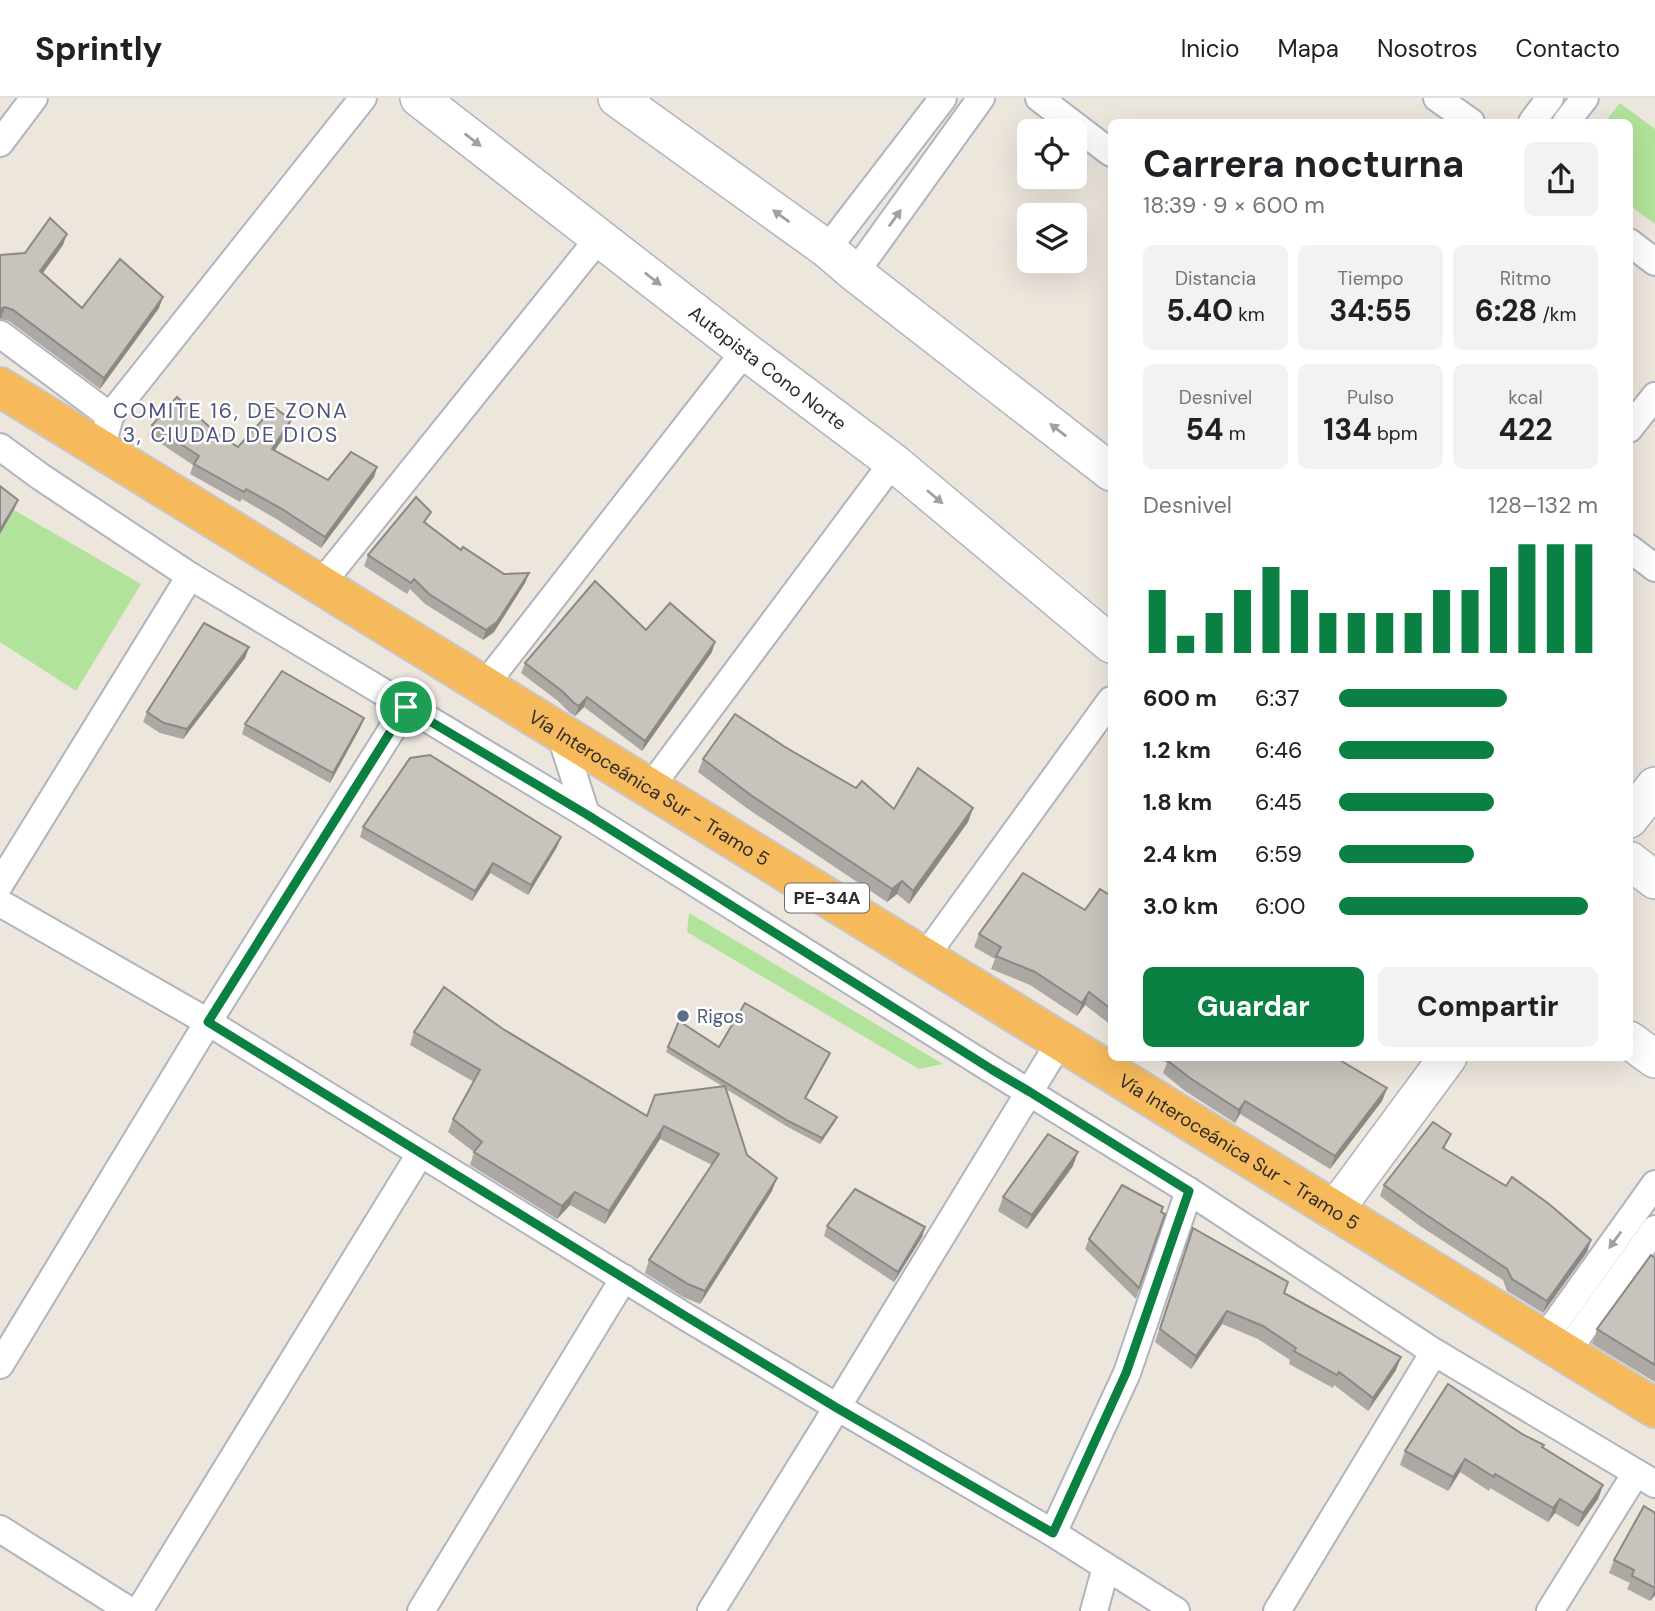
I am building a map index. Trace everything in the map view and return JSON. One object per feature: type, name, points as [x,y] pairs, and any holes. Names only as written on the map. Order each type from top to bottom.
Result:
[{"type":"highway","name":"Vía Interoceánica Sur - Tramo 5","points":[[0,387],[106,433],[321,584],[1655,1408]]},
{"type":"main road","name":"Autopista Cono Norte","points":[[419,98],[745,351],[893,462],[1108,641]]},
{"type":"main road","points":[[617,98],[827,249],[1108,470]]},
{"type":"main road","points":[[1633,814],[1655,786]]},
{"type":"main road","points":[[1633,863],[1655,880]]},
{"type":"main road","points":[[1633,1043],[1655,1059]]},
{"type":"main road","points":[[1334,1211],[1445,1061]]},
{"type":"street","points":[[0,143],[34,98]]},
{"type":"street","points":[[0,334],[106,433],[363,98]]},
{"type":"street","points":[[827,249],[943,98]]},
{"type":"street","points":[[855,273],[981,98]]},
{"type":"street","points":[[1039,98],[1108,151]]},
{"type":"street","points":[[1437,98],[1467,119]]},
{"type":"street","points":[[1534,119],[1550,98]]},
{"type":"street","points":[[1568,119],[1585,98]]},
{"type":"street","points":[[321,584],[599,238]]},
{"type":"street","points":[[1633,245],[1655,262]]},
{"type":"street","points":[[484,686],[745,351]]},
{"type":"street","points":[[1633,424],[1655,396]]},
{"type":"street","points":[[0,447],[190,576],[586,814],[1189,1191],[1433,1352],[1645,1479],[1550,1611]]},
{"type":"street","points":[[649,789],[893,462]]},
{"type":"street","points":[[1633,551],[1655,568]]},
{"type":"street","points":[[0,884],[190,576]]},
{"type":"street","points":[[924,958],[1108,704]]},
{"type":"street","points":[[0,1365],[208,1022],[406,707]]},
{"type":"street","points":[[560,733],[586,814]]},
{"type":"street","points":[[0,903],[208,1022],[837,1408],[1053,1533],[1176,1611]]},
{"type":"street","points":[[713,1610],[1060,1040]]},
{"type":"street","points":[[139,1611],[420,1154]]},
{"type":"street","points":[[1555,1346],[1655,1184]]},
{"type":"street","points":[[1053,1533],[1126,1373],[1189,1191]]},
{"type":"street","points":[[1555,1346],[1655,1229]]},
{"type":"street","points":[[421,1611],[624,1278]]},
{"type":"street","points":[[1277,1611],[1433,1352]]},
{"type":"street","points":[[0,1529],[130,1611]]},
{"type":"street","points":[[1094,1611],[1106,1567]]},
{"type":"green space","points":[[1620,103],[1655,129],[1655,224],[1633,208],[1633,119],[1607,119]]},
{"type":"green space","points":[[14,510],[141,584],[76,691],[0,642],[0,534]]},
{"type":"green space","points":[[689,913],[943,1064],[919,1069],[687,932]]},
{"type":"building","points":[[50,218],[67,234],[40,271],[82,308],[120,259],[163,297],[104,378],[13,310],[5,307],[0,309],[0,255],[25,253]]},
{"type":"building","points":[[177,397],[216,433],[238,447],[274,407],[291,420],[272,449],[328,480],[351,452],[377,467],[325,537],[282,509],[246,489],[244,492],[194,464],[199,456],[152,425]]},
{"type":"building","points":[[0,486],[18,500],[0,530]]},
{"type":"building","points":[[416,497],[431,512],[424,522],[461,550],[463,547],[504,574],[529,573],[497,622],[486,630],[429,594],[414,579],[411,583],[368,555]]},
{"type":"building","points":[[595,581],[646,630],[670,603],[715,642],[645,741],[587,697],[579,706],[574,703],[525,663]]},
{"type":"building","points":[[204,623],[249,647],[187,729],[164,723],[147,712]]},
{"type":"building","points":[[282,671],[364,718],[333,773],[245,724]]},
{"type":"building","points":[[735,714],[856,788],[862,781],[894,809],[918,768],[973,808],[913,891],[902,881],[892,889],[752,796],[703,759]]},
{"type":"building","points":[[430,755],[561,837],[531,885],[493,863],[475,891],[363,827],[410,758]]},
{"type":"building","points":[[1023,873],[1085,910],[1100,889],[1108,894],[1108,1007],[1089,992],[1082,1003],[1035,972],[996,956],[1001,947],[979,934]]},
{"type":"building","points":[[444,987],[503,1029],[647,1116],[655,1095],[725,1086],[747,1155],[777,1178],[705,1291],[688,1284],[649,1260],[719,1154],[664,1126],[609,1211],[575,1192],[562,1206],[474,1152],[482,1142],[453,1119],[480,1070],[414,1032]]},
{"type":"building","points":[[745,1003],[830,1053],[805,1098],[837,1117],[822,1138],[788,1121],[668,1047],[679,1021],[719,1047]]},
{"type":"building","points":[[1168,1061],[1342,1061],[1387,1088],[1335,1156],[1245,1101],[1239,1110]]},
{"type":"building","points":[[1433,1122],[1451,1134],[1443,1148],[1506,1186],[1512,1177],[1591,1240],[1547,1301],[1512,1279],[1507,1269],[1384,1185]]},
{"type":"building","points":[[1048,1134],[1078,1152],[1032,1215],[1003,1197]]},
{"type":"building","points":[[1122,1185],[1163,1207],[1161,1212],[1165,1214],[1139,1288],[1089,1239]]},
{"type":"building","points":[[855,1189],[925,1227],[898,1272],[827,1226]]},
{"type":"building","points":[[1193,1228],[1288,1282],[1284,1293],[1401,1357],[1373,1398],[1339,1372],[1337,1375],[1294,1351],[1296,1348],[1263,1326],[1227,1311],[1196,1356],[1160,1329]]},
{"type":"building","points":[[1651,1255],[1655,1258],[1655,1365],[1597,1329]]},
{"type":"building","points":[[1448,1384],[1603,1485],[1583,1513],[1560,1499],[1553,1508],[1465,1459],[1453,1477],[1405,1451]]},
{"type":"building","points":[[1644,1506],[1655,1513],[1655,1588],[1632,1576],[1634,1570],[1614,1560]]},
{"type":"place","name":"Rigos","points":[[683,1016]]},
{"type":"district","name":"COMITE 16, DE ZONA 3, CIUDAD DE DIOS","points":[[231,423]]},
{"type":"route","points":[[406,707],[586,814],[1189,1191],[1126,1373],[1053,1533],[837,1408],[208,1022],[406,707]]}]
